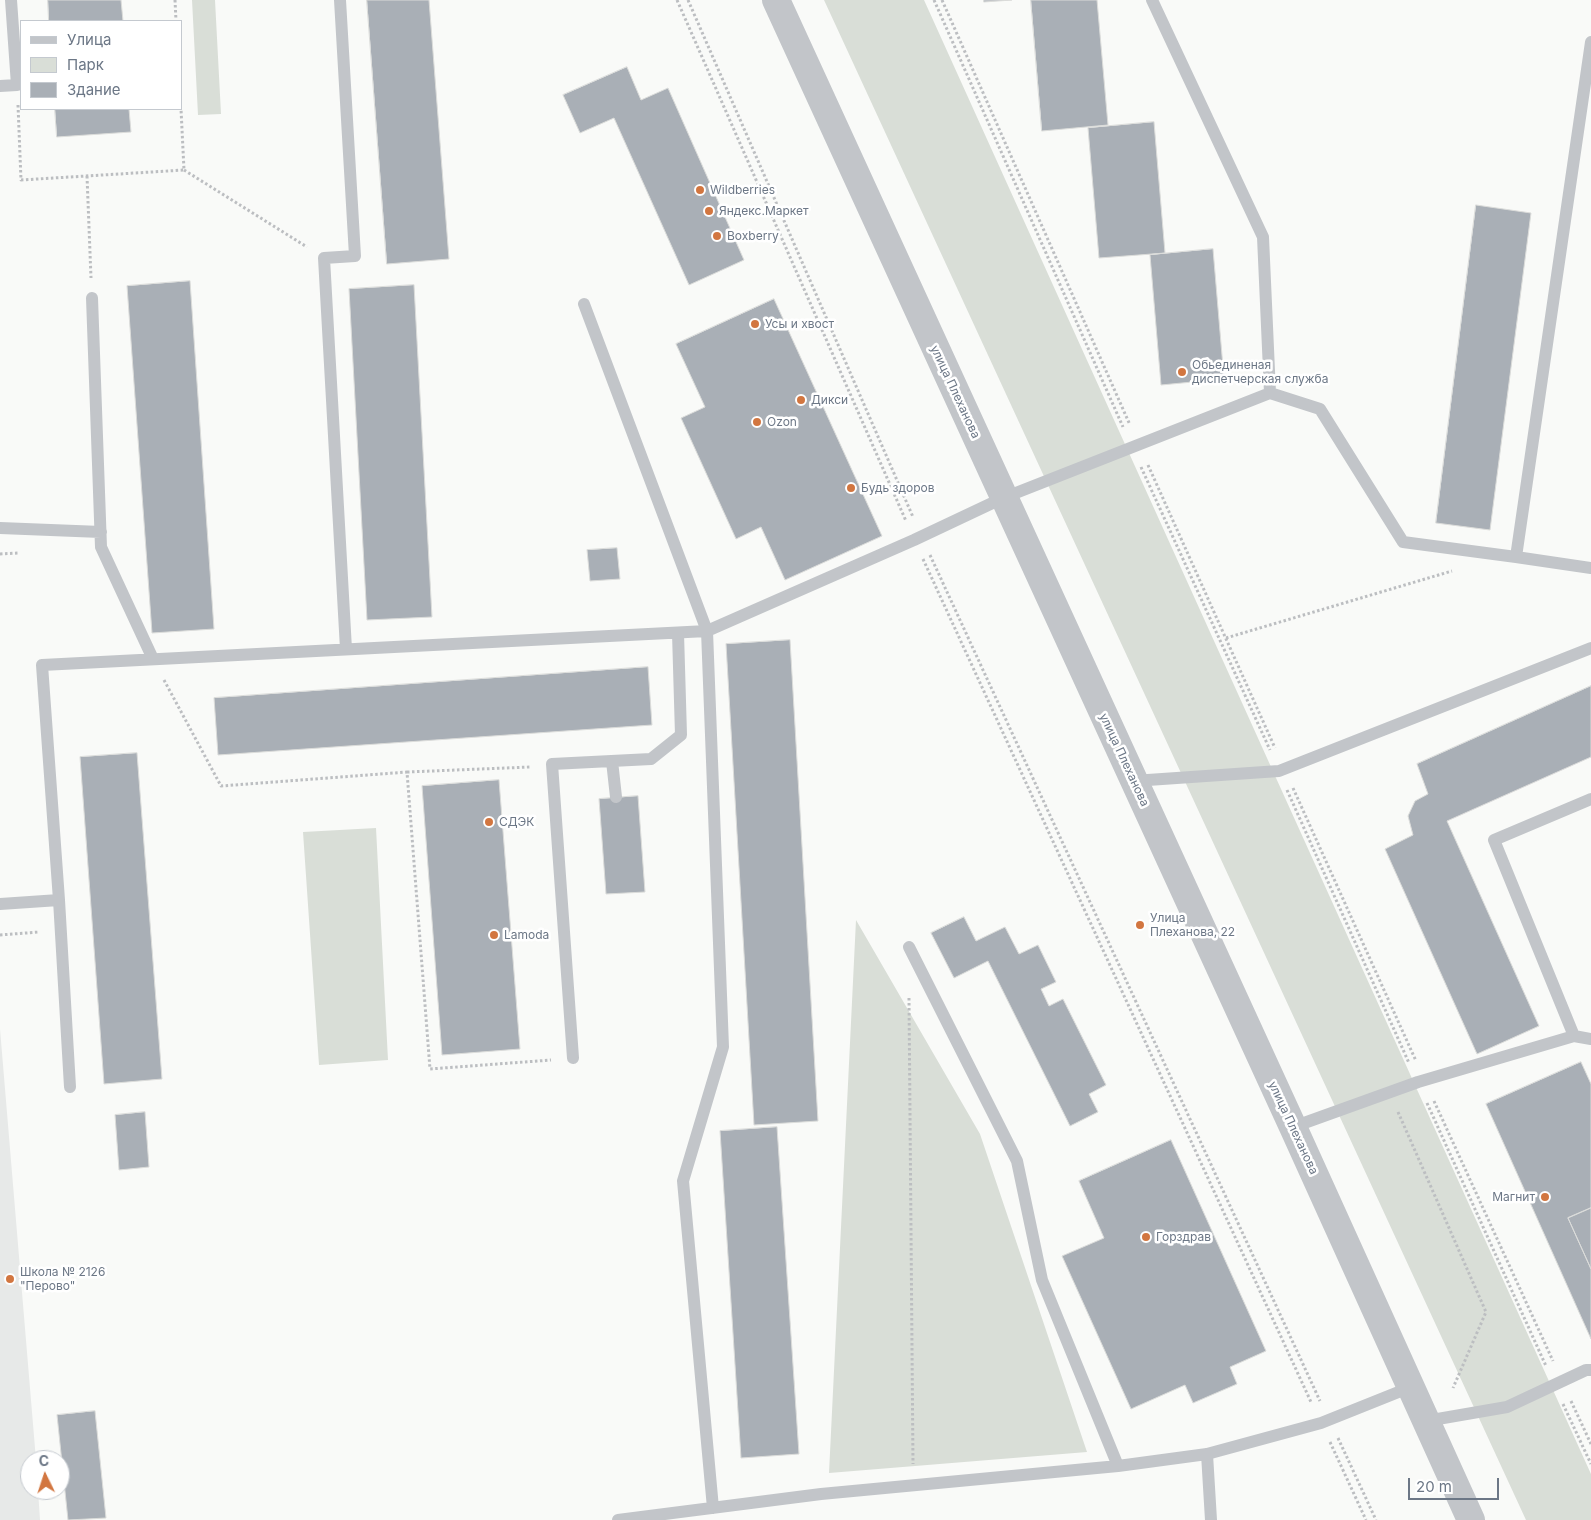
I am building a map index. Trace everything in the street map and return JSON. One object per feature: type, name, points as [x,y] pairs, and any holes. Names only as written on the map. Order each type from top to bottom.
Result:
[{"type":"street","name":"улица Плеханова","points":[[776,0],[1293,1126],[1470,1520]]},
{"type":"lane","points":[[0,86],[16,85],[11,0]]},
{"type":"lane","points":[[340,0],[355,256],[324,258],[346,649]]},
{"type":"lane","points":[[1152,0],[1263,237],[1270,393]]},
{"type":"lane","points":[[1516,557],[1591,42]]},
{"type":"lane","points":[[0,44],[14,43]]},
{"type":"lane","points":[[92,298],[102,547],[153,659]]},
{"type":"lane","points":[[584,304],[707,631],[723,1047],[683,1181],[713,1508]]},
{"type":"lane","points":[[70,1087],[42,665],[707,631],[1004,498],[1270,393],[1320,409],[1403,542],[1591,568]]},
{"type":"lane","points":[[0,528],[101,532]]},
{"type":"lane","points":[[573,1058],[552,764],[651,759],[681,735],[678,633]]},
{"type":"lane","points":[[1133,781],[1282,770],[1591,648]]},
{"type":"lane","points":[[612,761],[616,797]]},
{"type":"lane","points":[[1574,1036],[1494,840],[1591,799]]},
{"type":"lane","points":[[0,904],[59,900]]},
{"type":"lane","points":[[909,947],[1017,1161],[1042,1280],[1118,1466]]},
{"type":"lane","points":[[1293,1126],[1421,1081],[1574,1036],[1591,1039]]},
{"type":"lane","points":[[1426,1421],[1507,1407],[1591,1370]]},
{"type":"lane","points":[[618,1520],[914,1486],[1118,1466],[1207,1454],[1325,1421],[1410,1387]]},
{"type":"lane","points":[[1207,1454],[1212,1520]]},
{"type":"path","points":[[174,0],[176,20]]},
{"type":"path","points":[[677,0],[918,538],[1325,1421],[1366,1520]]},
{"type":"path","points":[[688,0],[918,538],[1325,1421],[1376,1520]]},
{"type":"path","points":[[934,0],[1558,1384],[1591,1444]]},
{"type":"path","points":[[942,0],[1136,447],[1226,638],[1282,770],[1558,1384],[1591,1464]]},
{"type":"path","points":[[16,85],[21,180],[184,170],[324,258]]},
{"type":"path","points":[[181,110],[184,170]]},
{"type":"path","points":[[87,176],[92,298]]},
{"type":"path","points":[[1226,638],[1449,573],[1482,553]]},
{"type":"path","points":[[153,659],[221,786],[407,772],[530,766],[531,776]]},
{"type":"path","points":[[407,772],[430,1069],[573,1058]]},
{"type":"path","points":[[0,934],[61,930]]},
{"type":"path","points":[[909,997],[914,1486]]},
{"type":"path","points":[[1390,1091],[1486,1312],[1453,1388]]},
{"type":"shaded area","name":"Школа № 2126 \"Перово\"","points":[[0,1029],[35,1450],[20,1450],[20,1500],[39,1500],[40,1520],[0,1520]]},
{"type":"green space","points":[[192,0],[215,0],[221,114],[198,115]]},
{"type":"green space","points":[[824,0],[924,0],[1591,1474],[1591,1520],[1526,1520]]},
{"type":"green space","points":[[376,828],[388,1060],[319,1065],[303,832]]},
{"type":"green space","points":[[856,920],[980,1134],[1087,1452],[829,1473]]},
{"type":"building","points":[[48,0],[121,0],[123,20],[49,20]]},
{"type":"building","points":[[367,0],[429,0],[449,259],[387,264]]},
{"type":"building","points":[[984,0],[1012,0],[984,2]]},
{"type":"building","points":[[1031,0],[1097,0],[1108,125],[1042,131]]},
{"type":"building","points":[[627,67],[641,100],[668,88],[744,260],[689,285],[614,118],[580,133],[563,95]]},
{"type":"building","points":[[55,110],[129,110],[131,132],[57,137]]},
{"type":"building","points":[[1154,122],[1165,253],[1099,258],[1088,128]]},
{"type":"building","points":[[1476,205],[1531,213],[1490,530],[1436,523]]},
{"type":"building","points":[[1213,249],[1224,379],[1161,385],[1150,255]]},
{"type":"building","points":[[190,281],[214,629],[152,633],[127,286]]},
{"type":"building","points":[[414,285],[432,617],[367,620],[349,289]]},
{"type":"building","points":[[774,299],[882,536],[785,580],[761,527],[736,539],[681,418],[705,407],[676,344]]},
{"type":"building","points":[[617,548],[620,579],[590,581],[587,550]]},
{"type":"building","points":[[790,640],[818,1121],[754,1125],[726,644]]},
{"type":"building","points":[[648,667],[652,725],[218,755],[214,698]]},
{"type":"building","points":[[1591,686],[1591,757],[1447,821],[1539,1026],[1477,1054],[1385,849],[1413,835],[1408,816],[1415,801],[1428,794],[1417,764]]},
{"type":"building","points":[[137,753],[162,1079],[104,1084],[80,757]]},
{"type":"building","points":[[499,780],[520,1049],[442,1055],[422,786]]},
{"type":"building","points":[[638,796],[645,892],[606,894],[599,799]]},
{"type":"building","points":[[964,917],[976,941],[1005,927],[1019,954],[1038,945],[1056,982],[1041,989],[1049,1006],[1063,999],[1106,1085],[1089,1094],[1098,1112],[1070,1126],[988,961],[954,978],[931,933]]},
{"type":"building","points":[[1581,1062],[1591,1084],[1591,1208],[1568,1218],[1591,1269],[1591,1339],[1486,1104]]},
{"type":"building","points":[[145,1112],[149,1167],[119,1170],[115,1115]]},
{"type":"building","points":[[777,1127],[799,1454],[741,1458],[720,1131]]},
{"type":"building","points":[[1171,1140],[1266,1351],[1230,1367],[1237,1384],[1193,1403],[1185,1385],[1131,1409],[1062,1256],[1104,1238],[1079,1181]]},
{"type":"building","points":[[1591,1208],[1591,1269],[1568,1218]]},
{"type":"building","points":[[95,1411],[106,1518],[68,1520],[66,1500],[70,1500],[70,1450],[61,1450],[57,1415]]},
{"type":"place","name":"Wildberries","points":[[700,190]]},
{"type":"place","name":"Яндекс.Маркет","points":[[709,211]]},
{"type":"place","name":"Boxberry","points":[[717,236]]},
{"type":"place","name":"Усы и хвост","points":[[755,324]]},
{"type":"place","name":"Обьединеная диспетчерская служба","points":[[1182,372]]},
{"type":"place","name":"Дикси","points":[[801,400]]},
{"type":"place","name":"Ozon","points":[[757,422]]},
{"type":"place","name":"Будь здоров","points":[[851,488]]},
{"type":"place","name":"СДЭК","points":[[489,822]]},
{"type":"place","name":"Улица Плеханова, 22","points":[[1140,925]]},
{"type":"place","name":"Lamoda","points":[[494,935]]},
{"type":"place","name":"Магнит","points":[[1545,1197]]},
{"type":"place","name":"Горздрав","points":[[1146,1237]]},
{"type":"place","name":"Школа № 2126 \"Перово\"","points":[[10,1279]]}]
